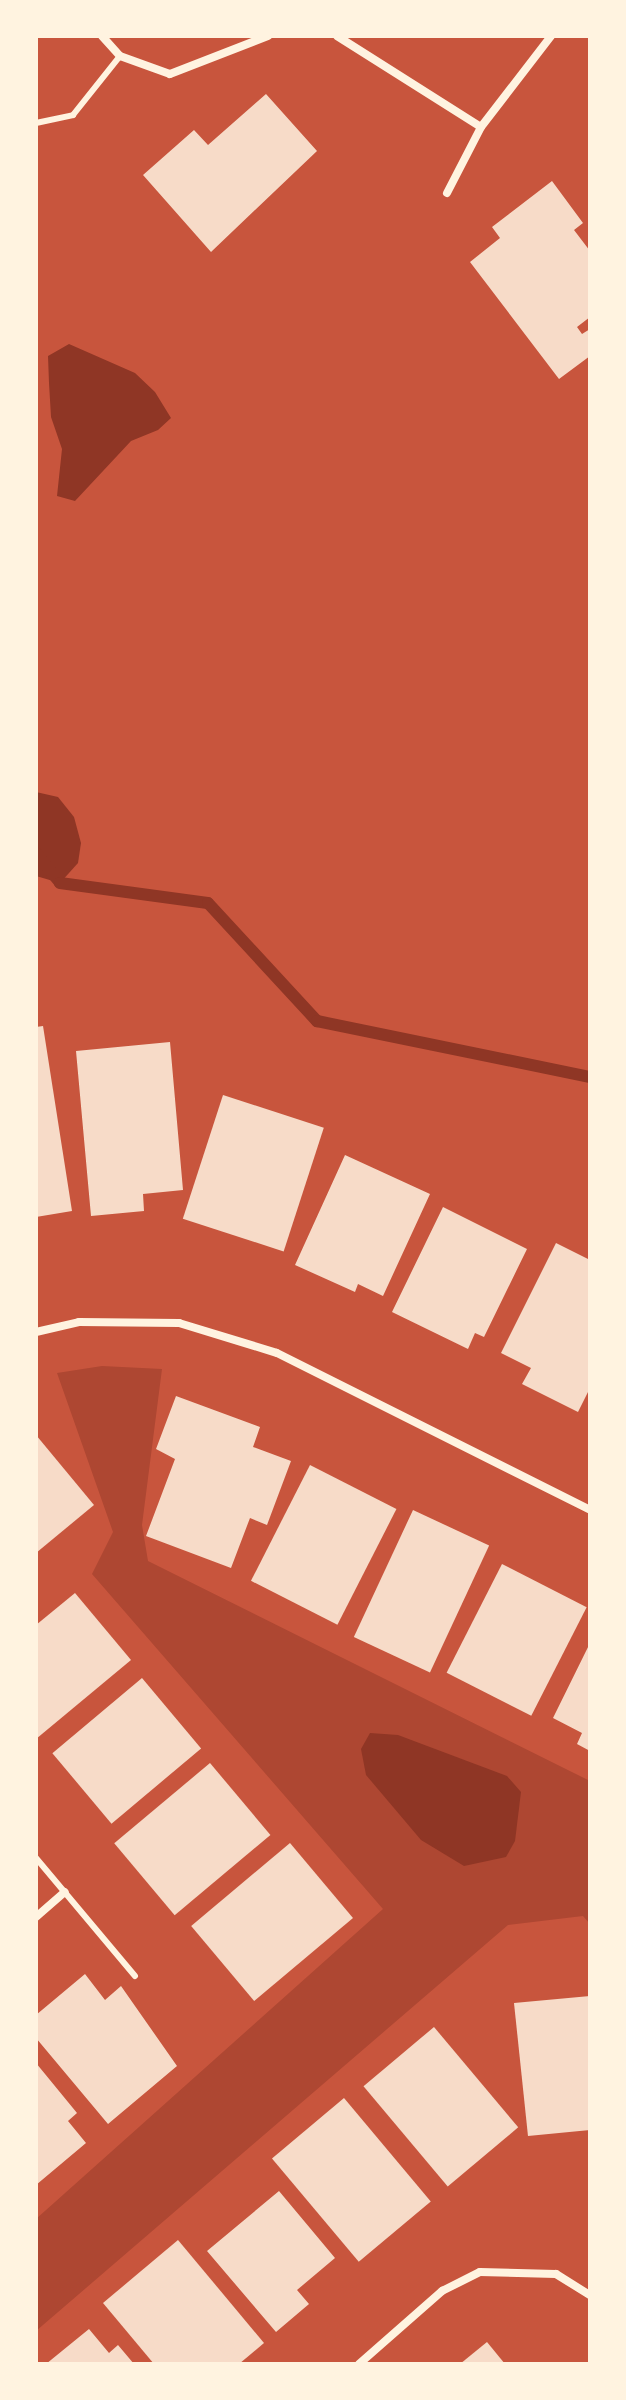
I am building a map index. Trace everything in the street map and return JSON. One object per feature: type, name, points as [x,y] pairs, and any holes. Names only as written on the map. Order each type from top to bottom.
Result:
[{"type":"street","points":[[102,36],[120,56],[170,74],[268,36]]},
{"type":"street","points":[[337,36],[481,127]]},
{"type":"street","points":[[447,193],[481,127],[551,36]]},
{"type":"street","points":[[36,1332],[79,1322],[179,1323],[277,1353],[590,1510]]},
{"type":"street","points":[[36,1917],[65,1892]]},
{"type":"street","points":[[359,2364],[442,2291],[480,2272],[556,2274],[590,2295]]},
{"type":"lane","points":[[36,123],[73,115],[120,56]]},
{"type":"lane","points":[[36,1858],[135,1976]]},
{"type":"shaded area","points":[[69,344],[135,373],[155,392],[171,418],[158,430],[131,441],[75,501],[57,496],[62,449],[51,417],[49,383],[48,356]]},
{"type":"shaded area","points":[[36,792],[58,797],[74,817],[81,843],[78,863],[60,883],[36,876]]},
{"type":"shaded area","points":[[102,1366],[162,1369],[142,1525],[148,1561],[590,1781],[590,1924],[583,1916],[508,1925],[36,2331],[36,2219],[383,1909],[92,1574],[113,1532],[57,1373]]},
{"type":"shaded area","points":[[370,1733],[398,1735],[507,1776],[521,1792],[515,1841],[506,1857],[464,1866],[421,1840],[366,1775],[361,1749]]},
{"type":"building","points":[[266,94],[317,151],[211,252],[143,175],[194,130],[208,145]]},
{"type":"building","points":[[552,181],[583,223],[574,230],[590,251],[590,317],[577,327],[582,334],[590,329],[590,356],[559,379],[470,262],[500,238],[492,227]]},
{"type":"building","points":[[43,1026],[72,1211],[36,1217],[36,1027]]},
{"type":"building","points":[[170,1042],[183,1190],[143,1194],[144,1211],[91,1216],[76,1051]]},
{"type":"building","points":[[223,1095],[324,1128],[284,1251],[183,1219]]},
{"type":"building","points":[[345,1155],[430,1194],[383,1296],[358,1284],[355,1292],[295,1265]]},
{"type":"building","points":[[443,1207],[527,1249],[484,1337],[475,1333],[468,1349],[392,1312]]},
{"type":"building","points":[[556,1243],[590,1260],[590,1388],[578,1412],[522,1384],[531,1368],[501,1353]]},
{"type":"building","points":[[176,1396],[260,1427],[253,1447],[291,1461],[267,1525],[250,1518],[231,1568],[146,1536],[175,1459],[156,1449]]},
{"type":"building","points":[[36,1435],[94,1505],[36,1553]]},
{"type":"building","points":[[310,1465],[396,1509],[337,1625],[251,1581]]},
{"type":"building","points":[[413,1510],[489,1545],[430,1672],[354,1637]]},
{"type":"building","points":[[502,1564],[587,1607],[531,1716],[447,1673]]},
{"type":"building","points":[[75,1593],[131,1660],[36,1739],[36,1625]]},
{"type":"building","points":[[590,1643],[590,1751],[577,1744],[582,1733],[553,1718]]},
{"type":"building","points":[[142,1678],[201,1748],[112,1824],[52,1753]]},
{"type":"building","points":[[210,1763],[270,1835],[175,1915],[114,1843]]},
{"type":"building","points":[[290,1843],[353,1918],[254,2001],[191,1926]]},
{"type":"building","points":[[85,1974],[105,2000],[121,1986],[177,2066],[108,2124],[36,2038],[36,2015]]},
{"type":"building","points":[[590,1996],[590,2130],[528,2136],[514,2003]]},
{"type":"building","points":[[434,2027],[518,2127],[448,2186],[364,2086]]},
{"type":"building","points":[[36,2063],[77,2113],[68,2121],[86,2143],[36,2185]]},
{"type":"building","points":[[344,2098],[431,2201],[359,2262],[272,2158]]},
{"type":"building","points":[[279,2191],[335,2258],[297,2290],[309,2304],[276,2332],[207,2251]]},
{"type":"building","points":[[178,2240],[264,2343],[239,2364],[154,2364],[103,2303]]},
{"type":"building","points":[[89,2329],[109,2353],[118,2345],[134,2364],[46,2364]]},
{"type":"building","points":[[487,2342],[505,2364],[460,2364]]},
{"type":"waterway","points":[[36,853],[60,883],[208,903],[317,1021],[590,1077]]}]
